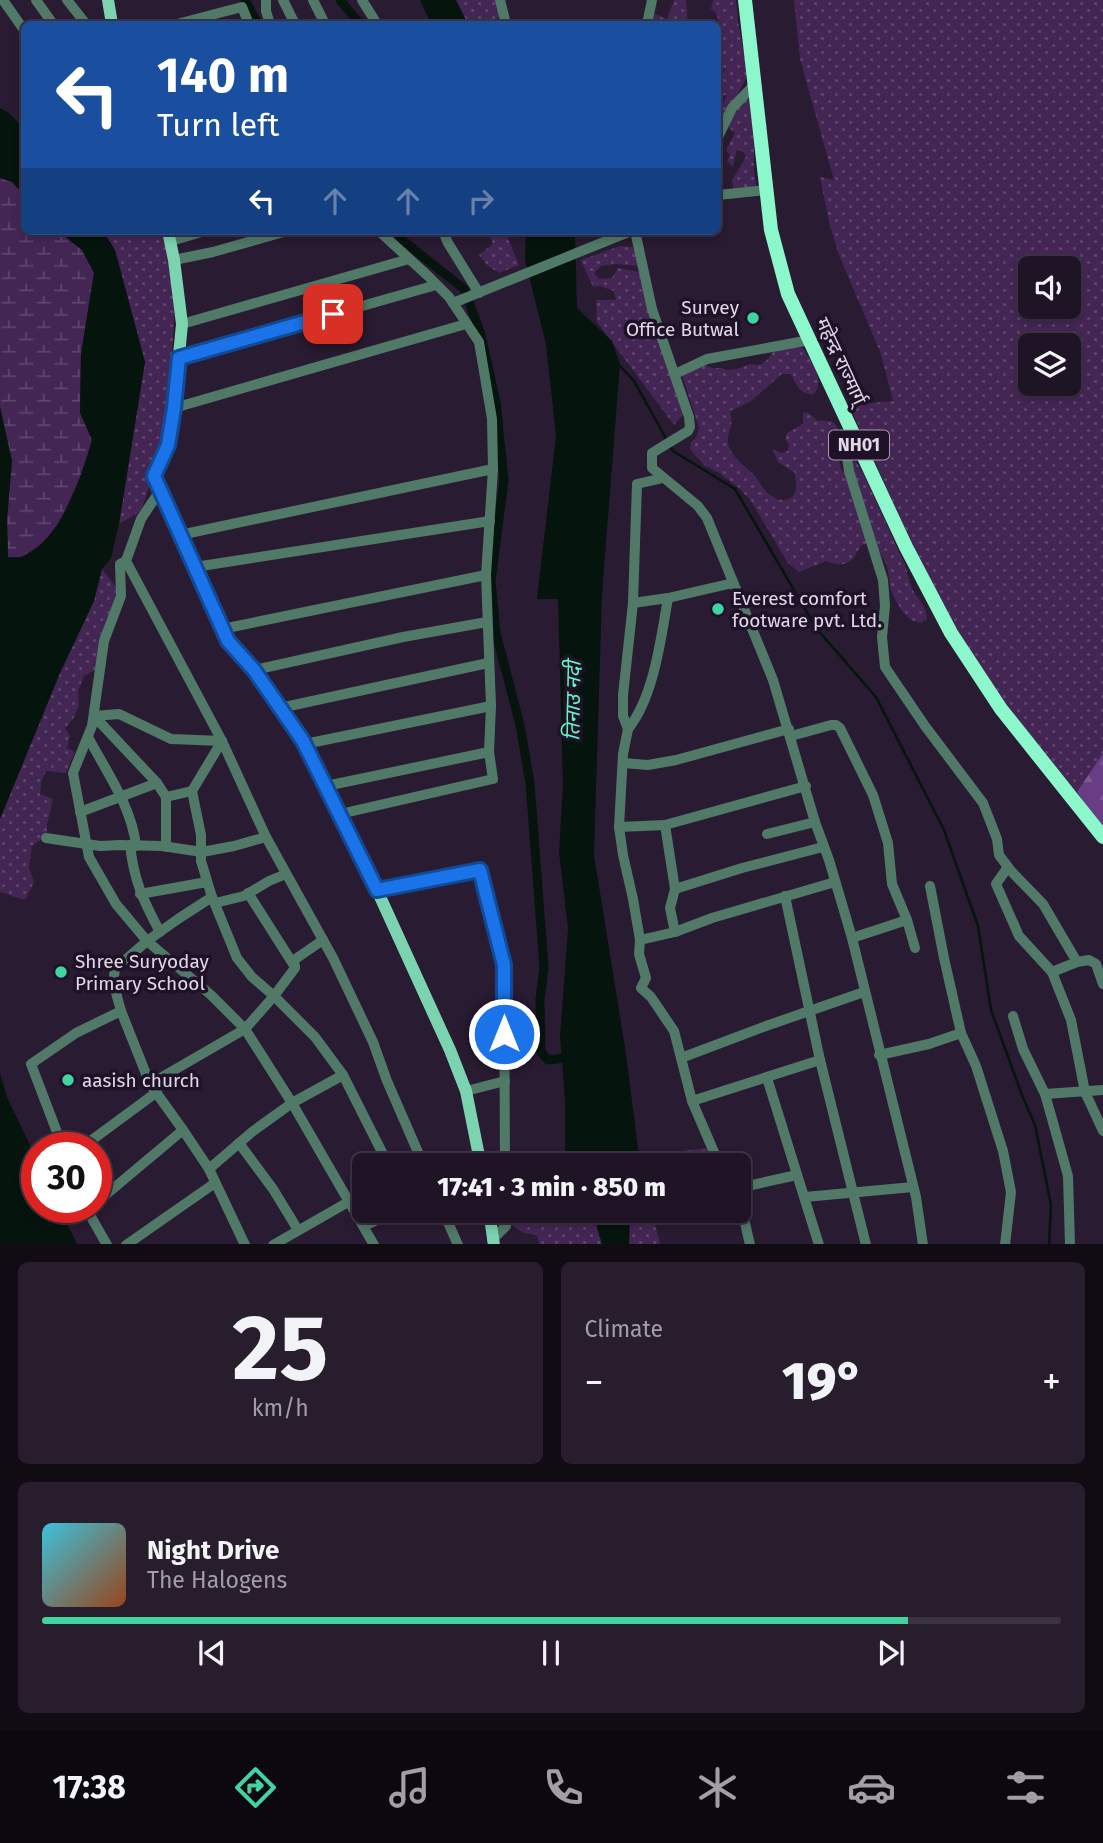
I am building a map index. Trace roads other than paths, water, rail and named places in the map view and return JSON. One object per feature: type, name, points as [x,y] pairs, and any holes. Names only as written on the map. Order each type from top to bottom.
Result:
[{"type":"highway","name":"महेन्द्र राज्मार्ग्","points":[[745,0],[771,230],[788,294],[906,547],[951,633],[1001,709],[1103,837]]},
{"type":"main road","points":[[107,2],[111,21]]},
{"type":"main road","points":[[169,236],[182,324],[168,445],[154,476],[228,641],[254,670],[305,744],[377,890],[466,1091],[478,1153]]},
{"type":"main road","points":[[491,1223],[493,1242]]},
{"type":"street","points":[[3,0],[21,26]]},
{"type":"street","points":[[36,0],[51,21]]},
{"type":"street","points":[[67,0],[84,21]]},
{"type":"street","points":[[266,0],[269,21]]},
{"type":"street","points":[[282,0],[293,21]]},
{"type":"street","points":[[313,0],[324,21]]},
{"type":"street","points":[[362,0],[375,21]]},
{"type":"street","points":[[500,0],[505,21]]},
{"type":"street","points":[[648,21],[652,0]]},
{"type":"street","points":[[187,21],[241,4],[248,21]]},
{"type":"street","points":[[721,132],[732,108],[754,85]]},
{"type":"street","points":[[721,195],[766,190]]},
{"type":"street","points":[[174,260],[274,235]]},
{"type":"street","points":[[340,814],[493,779],[489,752],[491,706],[486,575],[493,469],[488,386],[479,342],[453,303],[383,235]]},
{"type":"street","points":[[445,235],[478,293]]},
{"type":"street","points":[[453,303],[623,235]]},
{"type":"street","points":[[634,235],[652,309],[689,416],[690,427],[688,431],[652,453],[652,468],[698,506],[707,519],[773,680],[852,939],[913,1186],[923,1244]]},
{"type":"street","points":[[182,324],[409,258]]},
{"type":"street","points":[[179,358],[436,285]]},
{"type":"street","points":[[174,408],[466,324]]},
{"type":"street","points":[[675,374],[707,359],[810,340]]},
{"type":"street","points":[[859,444],[846,450],[864,524],[883,580],[885,606],[882,637],[886,667],[925,726],[983,803],[997,839],[999,855],[1043,904],[1077,962]]},
{"type":"street","points":[[180,535],[493,469]]},
{"type":"street","points":[[663,478],[638,484],[633,603],[623,695],[623,716],[628,729],[619,827],[640,940],[639,954],[646,978],[641,988],[674,1031],[692,1101],[714,1153]]},
{"type":"street","points":[[161,489],[141,519],[126,561],[120,564],[121,596],[104,641],[94,716],[73,773],[89,857],[116,904],[148,941],[211,995],[245,1029],[292,1103],[374,1244]]},
{"type":"street","points":[[195,567],[490,522]]},
{"type":"street","points":[[126,561],[222,741],[267,837],[337,966],[373,1042],[418,1153]]},
{"type":"street","points":[[222,629],[486,575]]},
{"type":"street","points":[[633,603],[733,583]]},
{"type":"street","points":[[628,729],[635,720],[649,686],[668,598]]},
{"type":"street","points":[[254,670],[403,637],[487,622]]},
{"type":"street","points":[[280,708],[488,663]]},
{"type":"street","points":[[305,744],[491,706]]},
{"type":"street","points":[[94,716],[119,714],[171,739],[222,741]]},
{"type":"street","points":[[94,716],[157,783],[166,797],[166,847]]},
{"type":"street","points":[[623,763],[649,765],[790,732],[836,725],[840,728],[873,795],[888,843],[892,884],[915,948]]},
{"type":"street","points":[[88,737],[134,830],[133,870],[140,894],[160,932]]},
{"type":"street","points":[[222,741],[192,792],[201,835],[201,861],[214,900],[237,958],[251,977],[315,1037],[343,1075],[382,1153]]},
{"type":"street","points":[[326,786],[489,752]]},
{"type":"street","points":[[80,812],[157,783]]},
{"type":"street","points":[[619,827],[665,825],[806,786]]},
{"type":"street","points":[[166,797],[192,792]]},
{"type":"street","points":[[767,834],[815,822]]},
{"type":"street","points":[[665,825],[675,889],[670,908],[675,932]]},
{"type":"street","points":[[46,838],[87,845],[166,847],[202,852],[267,837]]},
{"type":"street","points":[[675,889],[823,847]]},
{"type":"street","points":[[1008,867],[996,884],[1019,936],[1052,972],[1071,1020],[1085,1092],[1103,1131]]},
{"type":"street","points":[[377,890],[480,870],[504,965],[505,1153]]},
{"type":"street","points":[[245,1244],[209,1169],[153,1088],[121,1011],[113,982],[116,969],[160,932],[214,900],[236,899],[286,873]]},
{"type":"street","points":[[140,894],[207,881]]},
{"type":"street","points":[[640,940],[675,932],[712,918],[835,882]]},
{"type":"street","points":[[930,886],[961,1033],[976,1066],[1003,1151],[1011,1192],[1005,1244]]},
{"type":"street","points":[[248,894],[295,968]]},
{"type":"street","points":[[785,897],[820,1060],[866,1244]]},
{"type":"street","points":[[852,939],[907,920]]},
{"type":"street","points":[[100,1132],[153,1088],[245,1029],[295,968],[294,960],[323,940]]},
{"type":"street","points":[[1052,972],[1089,960],[1096,964],[1103,984]]},
{"type":"street","points":[[681,1058],[864,992]]},
{"type":"street","points":[[57,1132],[31,1064],[76,1033],[121,1011]]},
{"type":"street","points":[[1013,1016],[1023,1049],[1045,1094],[1068,1176],[1070,1244]]},
{"type":"street","points":[[880,1055],[929,1044],[961,1033]]},
{"type":"street","points":[[692,1101],[820,1060]]},
{"type":"street","points":[[209,1169],[292,1103],[343,1075]]},
{"type":"street","points":[[767,1078],[818,1244]]},
{"type":"street","points":[[466,1091],[505,1080]]},
{"type":"street","points":[[1045,1094],[1103,1090]]},
{"type":"street","points":[[112,1190],[183,1130]]},
{"type":"street","points":[[239,1143],[273,1189],[298,1230]]},
{"type":"street","points":[[751,1187],[797,1175]]},
{"type":"street","points":[[126,1244],[215,1183]]},
{"type":"street","points":[[805,1197],[913,1186]]},
{"type":"street","points":[[273,1244],[350,1201]]},
{"type":"street","points":[[96,1223],[107,1244]]},
{"type":"street","points":[[364,1226],[371,1223]]},
{"type":"street","points":[[448,1223],[458,1244]]},
{"type":"street","points":[[493,1242],[506,1223]]},
{"type":"street","points":[[745,1223],[750,1244]]},
{"type":"water","points":[[420,0],[456,0],[466,21],[430,21]]},
{"type":"water","points":[[0,108],[8,112],[21,126],[21,192],[12,182],[0,178]]},
{"type":"water","points":[[63,235],[106,235],[115,250],[145,362],[111,558],[102,569],[94,601],[60,673],[0,819],[0,407],[12,461],[7,519],[8,557],[18,557],[37,547],[59,521],[76,488],[92,440],[80,413],[81,354],[94,273],[82,250]]},
{"type":"water","name":"तिनाउ नदी","points":[[526,235],[575,235],[577,308],[612,341],[620,364],[602,594],[594,855],[626,1054],[639,1153],[565,1153],[565,1099],[560,1036],[568,929],[559,852],[563,785],[558,599],[537,599],[556,436],[546,344],[525,260]]},
{"type":"water","points":[[0,1073],[7,1097],[24,1132],[21,1132],[21,1223],[66,1223],[77,1244],[0,1244]]},
{"type":"water","points":[[596,1223],[630,1223],[629,1244],[602,1244]]},
{"type":"waterway","points":[[245,0],[256,21]]},
{"type":"waterway","points":[[340,0],[358,21]]},
{"type":"waterway","points":[[396,235],[464,289],[480,331],[496,402],[504,480],[491,581],[496,633],[520,725],[530,783],[544,967],[540,999],[541,1052],[548,1060],[565,1058]]},
{"type":"waterway","points":[[617,363],[634,381],[673,451],[735,489],[816,628],[876,697],[944,830],[978,926],[991,1010],[1035,1125],[1051,1205],[1049,1244]]},
{"type":"place","name":"Survey Office Butwal","points":[[753,318]]},
{"type":"place","name":"Everest comfort footware pvt. Ltd.","points":[[718,609]]},
{"type":"place","name":"Shree Suryoday Primary School","points":[[61,972]]},
{"type":"place","name":"aasish church","points":[[68,1080]]}]
